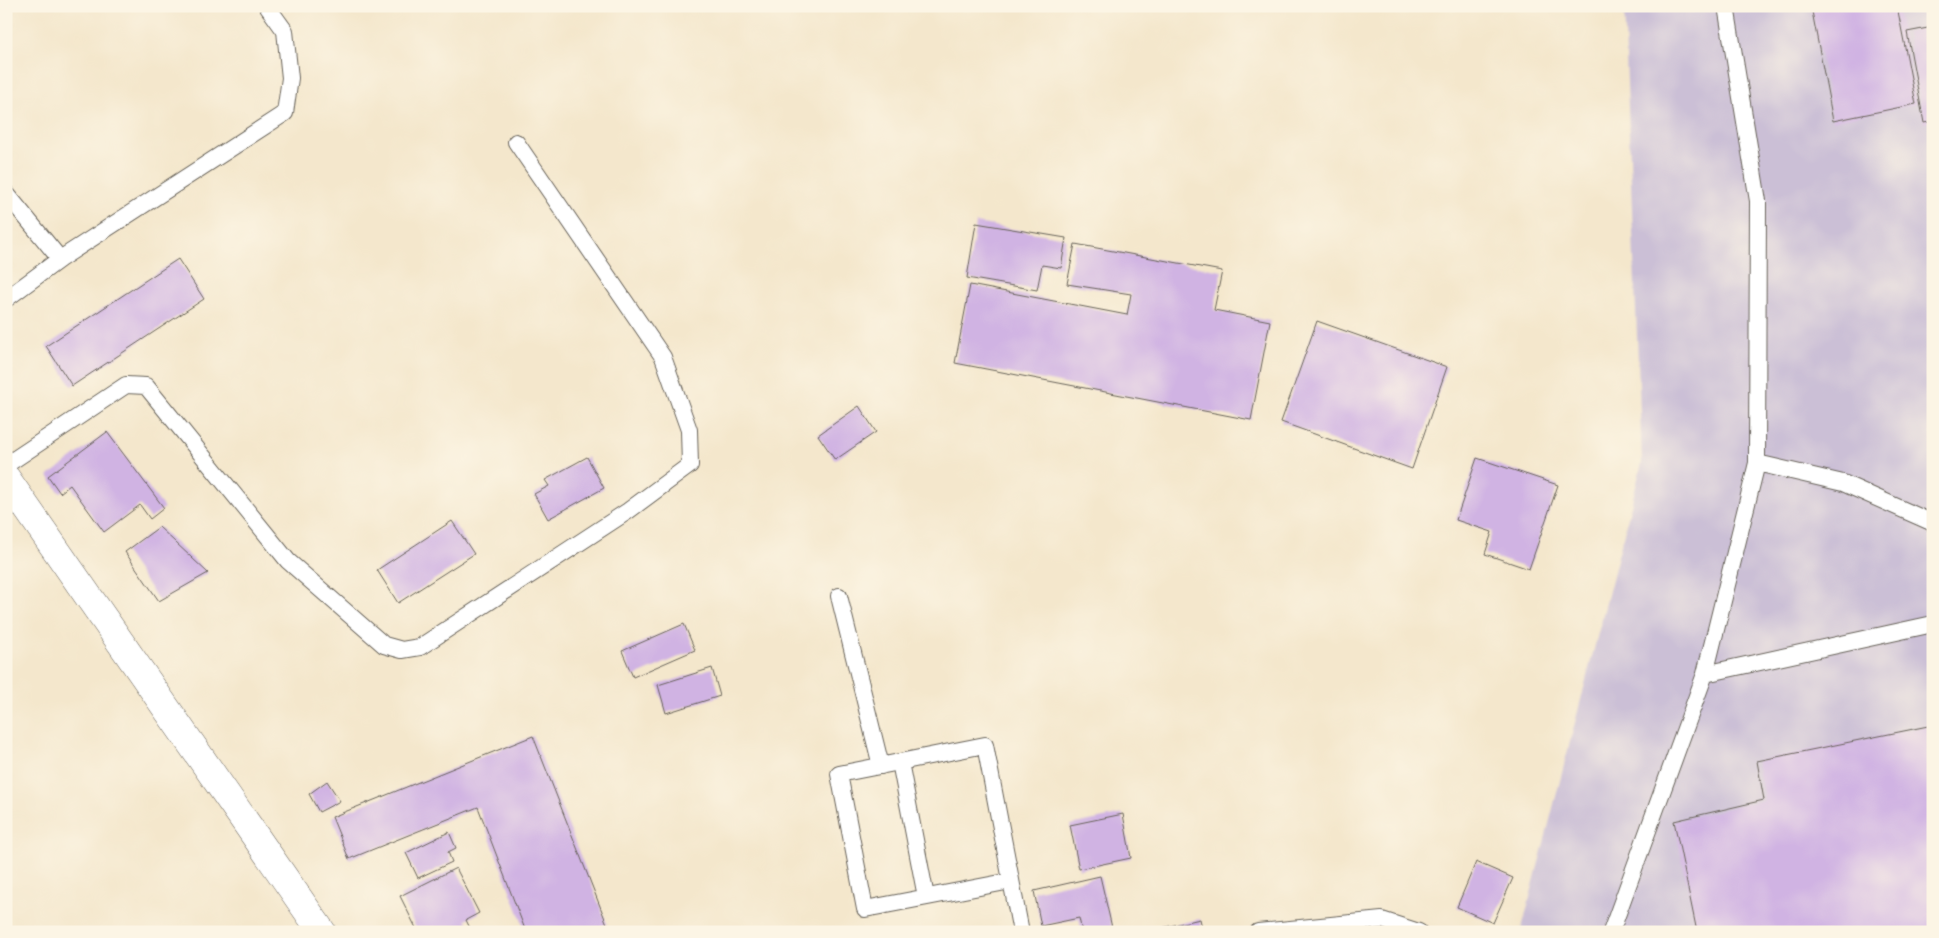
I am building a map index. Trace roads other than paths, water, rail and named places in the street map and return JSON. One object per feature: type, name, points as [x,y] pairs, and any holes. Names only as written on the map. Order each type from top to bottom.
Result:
[{"type":"main road","points":[[6,478],[322,932]]},
{"type":"lane","points":[[6,298],[60,259],[285,113],[290,78],[284,31],[267,6]]},
{"type":"lane","points":[[1611,932],[1705,674],[1757,463],[1758,201],[1726,6]]},
{"type":"lane","points":[[6,464],[126,385],[146,386],[288,561],[384,646],[402,650],[420,647],[628,511],[690,465],[689,430],[663,358],[516,142]]},
{"type":"lane","points":[[6,194],[60,259]]},
{"type":"lane","points":[[1757,463],[1843,484],[1933,523]]},
{"type":"lane","points":[[839,596],[881,766]]},
{"type":"lane","points":[[1705,674],[1933,624]]},
{"type":"lane","points":[[1011,880],[865,909],[839,774],[985,745],[1011,880],[1021,932]]},
{"type":"lane","points":[[900,762],[926,897]]},
{"type":"lane","points":[[1258,932],[1382,920],[1419,932]]}]
